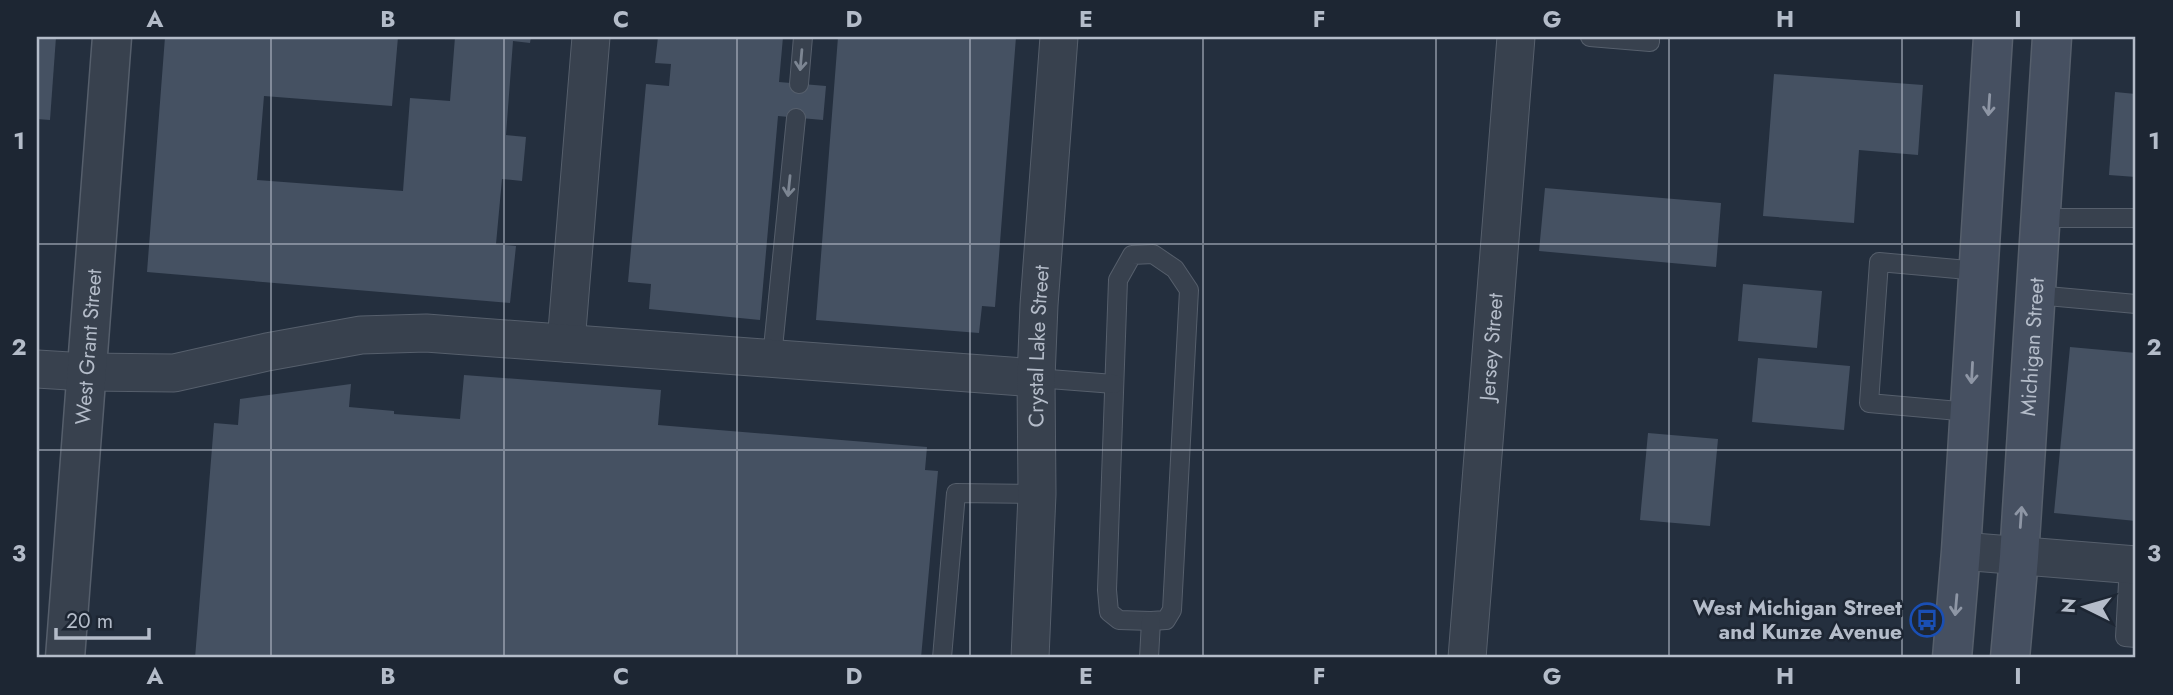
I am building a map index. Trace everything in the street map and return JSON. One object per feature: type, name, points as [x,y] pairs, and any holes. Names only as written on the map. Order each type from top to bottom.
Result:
[{"type":"main road","points":[[1952,658],[1993,37]]},
{"type":"main road","name":"Michigan Street","points":[[2010,658],[2052,37]]},
{"type":"street","name":"West Grant Street","points":[[65,658],[112,37]]},
{"type":"street","points":[[566,343],[591,37]]},
{"type":"street","name":"Crystal Lake Street","points":[[1030,658],[1037,494],[1036,378],[1039,305],[1059,37]]},
{"type":"street","name":"Jersey Street","points":[[1467,658],[1516,37]]},
{"type":"street","points":[[37,369],[174,373],[361,335],[426,332],[1036,378]]},
{"type":"street","points":[[1961,551],[2132,565]]},
{"type":"lane","points":[[799,84],[803,37]]},
{"type":"lane","points":[[1590,37],[1650,42],[1650,37]]},
{"type":"lane","points":[[772,358],[796,118]]},
{"type":"lane","points":[[2041,218],[2136,218]]},
{"type":"lane","points":[[1153,254],[1175,269],[1189,290],[1171,610],[1166,620],[1151,621],[1119,620],[1109,612],[1107,590],[1118,280],[1132,255],[1153,254]]},
{"type":"lane","points":[[1970,412],[1869,403],[1879,262],[1979,271]]},
{"type":"lane","points":[[2036,295],[2136,304]]},
{"type":"lane","points":[[1036,378],[1114,384]]},
{"type":"lane","points":[[942,658],[956,493],[1037,494]]},
{"type":"lane","points":[[2132,565],[2125,637],[2136,638]]},
{"type":"lane","points":[[1149,658],[1151,621]]},
{"type":"building","points":[[37,37],[56,37],[50,120],[37,119]]},
{"type":"building","points":[[165,37],[398,37],[392,106],[264,96],[257,180],[403,191],[410,98],[450,101],[455,37],[531,37],[530,43],[513,41],[506,135],[526,137],[522,181],[502,179],[496,244],[516,246],[510,303],[147,272]]},
{"type":"building","points":[[658,37],[783,37],[779,82],[826,86],[823,120],[778,116],[760,320],[649,309],[651,284],[628,282],[646,84],[669,86],[671,64],[655,63]]},
{"type":"building","points":[[838,37],[1016,37],[995,307],[982,306],[979,333],[816,320]]},
{"type":"building","points":[[1774,74],[1923,85],[1918,155],[1859,150],[1854,223],[1763,216]]},
{"type":"building","points":[[2115,92],[2136,94],[2136,177],[2109,175]]},
{"type":"building","points":[[1545,188],[1721,203],[1716,267],[1539,251]]},
{"type":"building","points":[[1743,284],[1822,291],[1817,348],[1738,341]]},
{"type":"building","points":[[2070,347],[2136,353],[2136,521],[2054,513]]},
{"type":"building","points":[[1758,358],[1850,366],[1844,430],[1752,422]]},
{"type":"building","points":[[464,375],[661,390],[658,425],[927,447],[925,470],[938,471],[921,658],[195,658],[214,423],[238,425],[240,399],[351,384],[349,407],[394,411],[394,414],[460,419]]},
{"type":"building","points":[[1648,433],[1718,439],[1710,526],[1640,520]]},
{"type":"place","name":"West Michigan Street and Kunze Avenue","points":[[1927,620]]}]
